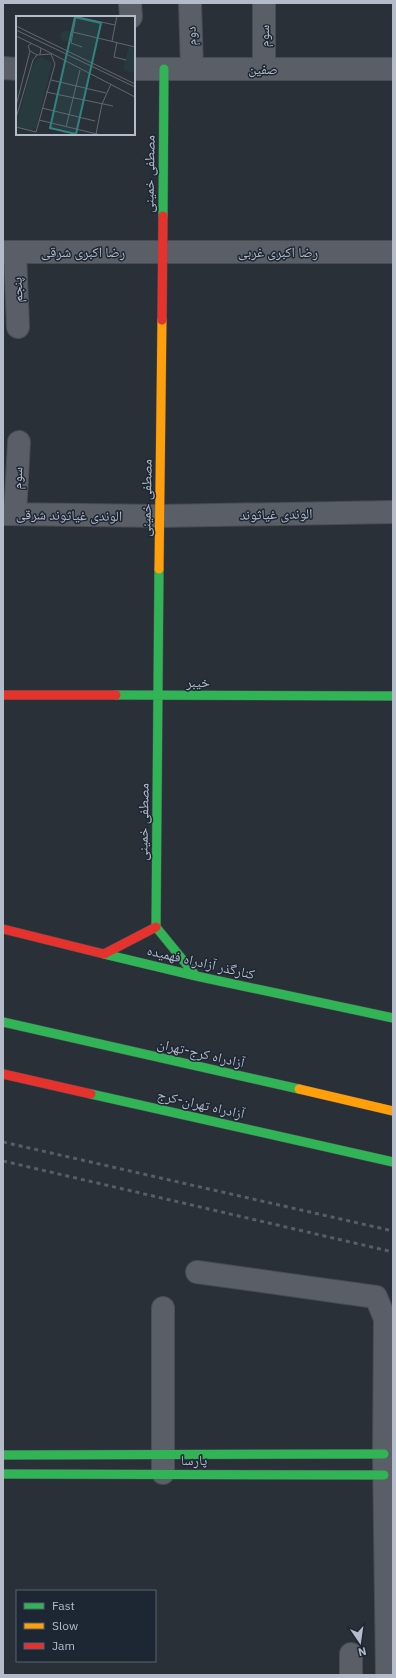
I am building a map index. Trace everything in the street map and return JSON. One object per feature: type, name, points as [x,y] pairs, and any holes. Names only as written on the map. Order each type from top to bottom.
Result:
[{"type":"main road","name":"مصطفی خمینی","points":[[156,927],[164,69]]},
{"type":"main road","name":"خیبر","points":[[3,695],[393,696]]},
{"type":"main road","points":[[104,954],[156,927],[196,976]]},
{"type":"main road","name":"کنارگذر آزادراه فهمیده","points":[[3,929],[196,976],[393,1018]]},
{"type":"main road","name":"آزادراه کرج-تهران","points":[[3,1022],[393,1111]]},
{"type":"main road","name":"آزادراه تهران-کرج","points":[[3,1074],[393,1162]]},
{"type":"main road","name":"پارسا","points":[[3,1455],[163,1465],[384,1465]]},
{"type":"main road","name":"پارسا","points":[[3,1474],[163,1465],[384,1465]]},
{"type":"street","points":[[130,3],[131,16]]},
{"type":"street","name":"دوم","points":[[190,3],[192,69]]},
{"type":"street","name":"سوم","points":[[264,3],[264,69]]},
{"type":"street","points":[[3,68],[16,68]]},
{"type":"street","name":"صفین","points":[[135,69],[393,69]]},
{"type":"street","name":"رضا اکبری شرقی","points":[[9,252],[162,251]]},
{"type":"street","name":"رضا اکبری غربی","points":[[162,251],[393,252]]},
{"type":"street","name":"پنجم","points":[[9,252],[18,327]]},
{"type":"street","name":"سوم","points":[[9,514],[19,442]]},
{"type":"street","name":"الوندی غیاثوند","points":[[160,516],[393,512]]},
{"type":"street","name":"الوندی غیاثوند شرقی","points":[[9,514],[160,516]]},
{"type":"street","points":[[197,1272],[376,1296],[385,1319],[384,1465],[386,1675]]},
{"type":"street","points":[[163,1308],[163,1465]]},
{"type":"railway","points":[[3,1142],[393,1231]]},
{"type":"railway","points":[[3,1161],[393,1252]]},
{"type":"traffic: fast","points":[[163,216],[164,69]]},
{"type":"traffic: fast","points":[[156,927],[159,569]]},
{"type":"traffic: fast","points":[[116,695],[393,696]]},
{"type":"traffic: fast","points":[[156,927],[196,976]]},
{"type":"traffic: fast","points":[[104,954],[196,976],[393,1018]]},
{"type":"traffic: fast","points":[[3,1022],[299,1089]]},
{"type":"traffic: fast","points":[[91,1094],[393,1162]]},
{"type":"traffic: fast","points":[[3,1455],[384,1454]]},
{"type":"traffic: fast","points":[[3,1474],[384,1475]]},
{"type":"traffic: slow","points":[[159,569],[162,320]]},
{"type":"traffic: slow","points":[[299,1089],[393,1111]]},
{"type":"traffic: jam","points":[[162,320],[163,216]]},
{"type":"traffic: jam","points":[[3,695],[116,695]]},
{"type":"traffic: jam","points":[[104,954],[156,927]]},
{"type":"traffic: jam","points":[[3,929],[104,954]]},
{"type":"traffic: jam","points":[[3,1074],[91,1094]]}]
